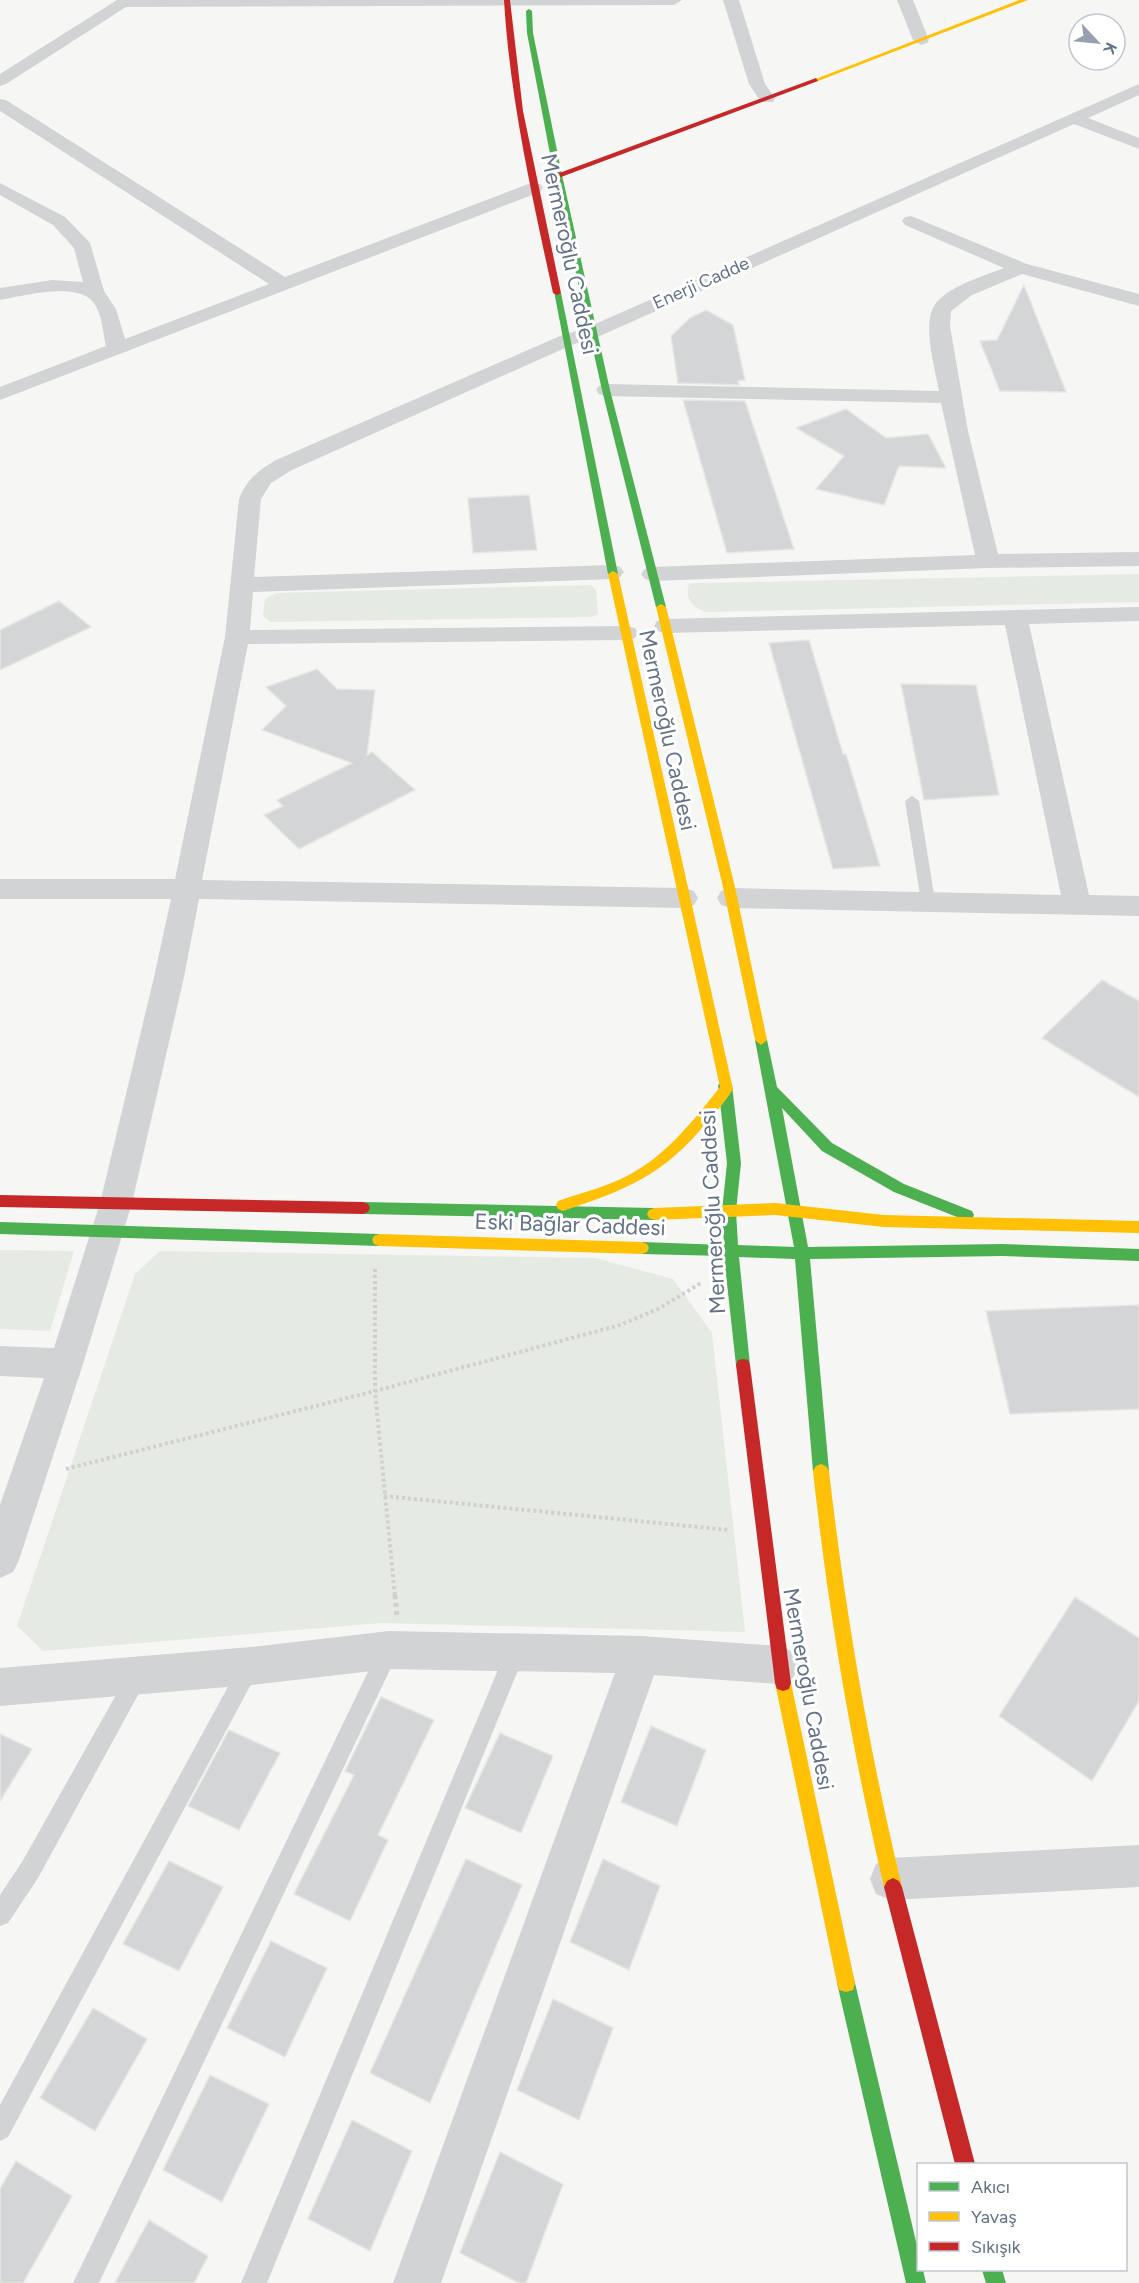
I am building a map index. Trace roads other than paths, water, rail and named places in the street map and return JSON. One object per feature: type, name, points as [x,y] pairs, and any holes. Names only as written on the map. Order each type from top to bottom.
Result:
[{"type":"main road","name":"Mermeroğlu Caddesi","points":[[528,0],[530,33],[558,175],[606,390],[666,626],[731,898],[796,1212],[802,1253],[826,1530],[852,1697],[891,1879],[965,2163]]},
{"type":"main road","points":[[558,175],[1025,0]]},
{"type":"main road","name":"Mermeroğlu Caddesi","points":[[507,1],[509,45],[534,188],[567,340],[612,572],[726,1089],[734,1163],[729,1211],[731,1251],[779,1665],[831,1920],[916,2283]]},
{"type":"main road","points":[[543,1212],[600,1192],[653,1167],[692,1132],[726,1089]]},
{"type":"main road","points":[[771,1089],[827,1147],[899,1188],[988,1224]]},
{"type":"main road","name":"Eski Bağlar Caddesi","points":[[0,1201],[112,1216],[375,1238],[802,1253],[1002,1250],[1139,1255]]},
{"type":"main road","name":"Eski Bağlar Caddesi","points":[[0,1228],[112,1216],[543,1212],[663,1215],[751,1209],[884,1221],[1139,1227]]},
{"type":"street","points":[[0,81],[75,32],[128,1],[674,0]]},
{"type":"street","points":[[731,0],[757,84],[767,98]]},
{"type":"street","points":[[904,0],[921,40]]},
{"type":"street","name":"Enerji Cadde","points":[[241,585],[253,487],[263,477],[284,465],[567,340],[593,332],[1139,89]]},
{"type":"street","points":[[0,104],[284,285]]},
{"type":"street","points":[[1073,118],[1139,144]]},
{"type":"street","points":[[0,188],[59,221],[83,247],[95,293],[104,304],[117,350]]},
{"type":"street","points":[[0,394],[534,188]]},
{"type":"street","points":[[911,221],[1020,268],[1139,300]]},
{"type":"street","points":[[988,561],[951,397],[938,318],[950,300],[971,288],[1020,268]]},
{"type":"street","points":[[0,294],[59,286],[95,293]]},
{"type":"street","points":[[606,390],[951,397]]},
{"type":"street","points":[[653,574],[988,561],[1139,559]]},
{"type":"street","points":[[0,1560],[66,1364],[112,1216],[169,977],[237,637],[241,585],[612,572]]},
{"type":"street","points":[[666,626],[1139,614]]},
{"type":"street","points":[[1015,616],[1077,905]]},
{"type":"street","points":[[237,637],[626,633]]},
{"type":"street","points":[[0,889],[186,889],[684,898]]},
{"type":"street","points":[[731,898],[1139,906]]},
{"type":"street","points":[[0,1361],[66,1364]]},
{"type":"street","points":[[0,1687],[250,1666],[395,1650],[641,1655],[779,1665]]},
{"type":"street","points":[[417,2283],[641,1655]]},
{"type":"street","points":[[891,1879],[1139,1866]]},
{"type":"lane","points":[[912,801],[928,901]]},
{"type":"lane","points":[[86,2283],[395,1650]]},
{"type":"lane","points":[[254,2283],[515,1653]]},
{"type":"lane","points":[[0,2129],[250,1666]]},
{"type":"lane","points":[[0,1916],[30,1870],[138,1675]]}]
